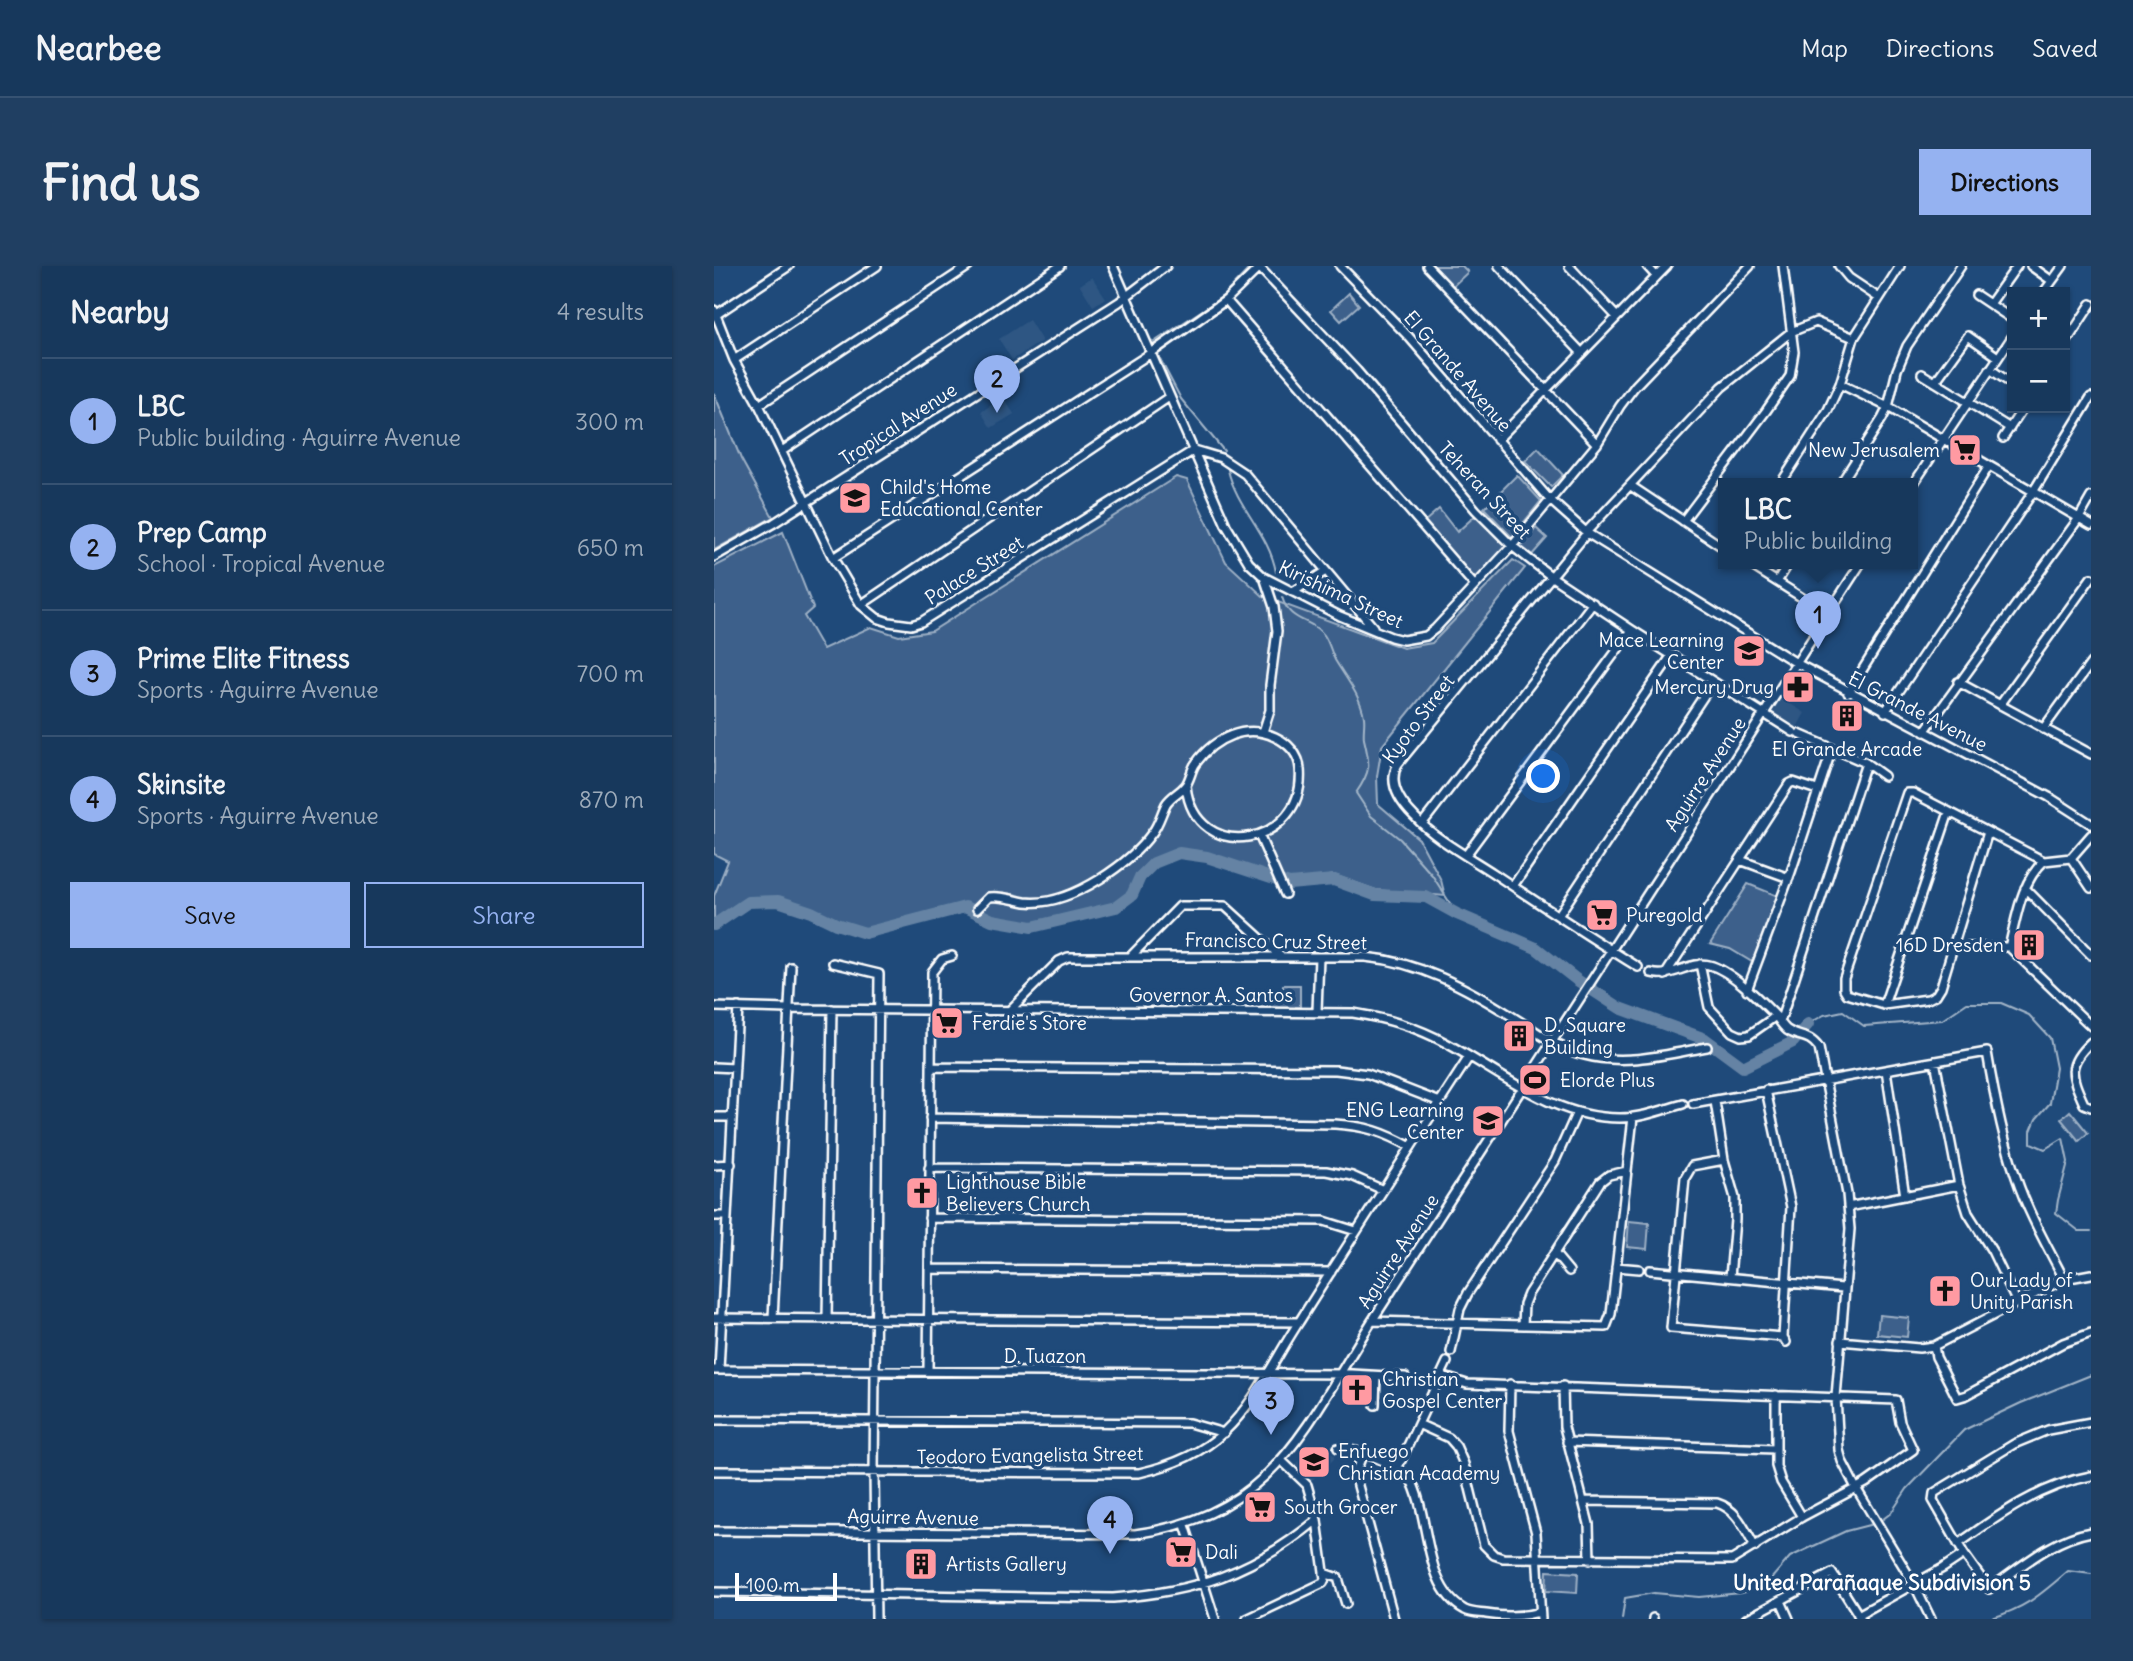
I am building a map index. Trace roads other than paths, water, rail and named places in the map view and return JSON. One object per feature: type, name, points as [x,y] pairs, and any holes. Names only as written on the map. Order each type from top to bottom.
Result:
[{"type":"street","points":[[714,314],[789,266]]},
{"type":"street","points":[[734,360],[877,266]]},
{"type":"street","points":[[760,405],[969,266]]},
{"type":"street","points":[[782,451],[1060,266]]},
{"type":"street","name":"Kirishima Street","points":[[1114,266],[1194,450],[1238,547],[1249,564],[1264,577],[1340,616],[1403,640],[1426,636],[1436,629],[1512,546],[1597,444],[1635,386],[1750,266]]},
{"type":"street","name":"Tropical Avenue","points":[[714,557],[805,503],[1127,296],[1166,266]]},
{"type":"street","name":"El Grande Avenue","points":[[1340,266],[1409,337],[1549,499],[1589,532],[1796,663],[1848,693],[2049,797],[2091,824]]},
{"type":"street","points":[[1427,266],[1597,444]]},
{"type":"street","points":[[1499,266],[1582,353]]},
{"type":"street","points":[[1569,266],[1617,317]]},
{"type":"street","points":[[1647,266],[1656,276]]},
{"type":"street","points":[[1497,440],[1667,266]]},
{"type":"street","points":[[1683,521],[1785,384],[1794,359],[1783,266]]},
{"type":"street","points":[[1839,266],[1849,278],[1879,298]]},
{"type":"street","points":[[1784,478],[1828,410],[1840,384],[1854,338],[1900,266]]},
{"type":"street","points":[[1845,478],[1888,407],[1901,358],[1961,266]]},
{"type":"street","points":[[1990,304],[2017,266]]},
{"type":"street","points":[[2031,266],[2052,281]]},
{"type":"street","points":[[2048,287],[2063,266]]},
{"type":"street","points":[[833,558],[1151,353],[1226,300],[1259,267]]},
{"type":"street","name":"Teheran Street","points":[[1259,267],[1357,371],[1476,510],[1512,546],[1552,577],[1763,713],[1796,733],[1866,763],[1884,776]]},
{"type":"street","points":[[1976,295],[2007,316]]},
{"type":"street","points":[[1226,300],[1475,586]]},
{"type":"street","points":[[2070,336],[2091,304]]},
{"type":"street","name":"Palace Street","points":[[714,314],[734,360],[760,405],[833,558],[861,605],[877,618],[889,622],[911,625],[921,622],[1194,450]]},
{"type":"street","name":"Kyoto Street","points":[[1638,967],[1422,824],[1393,784],[1395,770],[1589,532],[1722,387],[1791,332],[1816,322],[1854,338]]},
{"type":"street","points":[[1936,382],[1968,336],[1998,357]]},
{"type":"street","points":[[1918,478],[2007,344]]},
{"type":"street","points":[[1990,369],[2007,381]]},
{"type":"street","points":[[1922,374],[2010,428]]},
{"type":"street","points":[[1840,384],[1888,407],[2091,525]]},
{"type":"street","points":[[861,605],[1170,397]]},
{"type":"street","points":[[1885,712],[2033,492],[2091,397]]},
{"type":"street","points":[[2003,438],[2020,413]]},
{"type":"street","points":[[1194,450],[1221,458],[1245,474],[1375,630]]},
{"type":"street","points":[[1848,693],[1989,466]]},
{"type":"street","points":[[1630,486],[1718,544]]},
{"type":"street","points":[[1924,732],[2079,519],[2091,497]]},
{"type":"street","points":[[1757,569],[1828,614]]},
{"type":"street","points":[[1777,582],[1785,569]]},
{"type":"street","name":"Aguirre Avenue","points":[[714,1531],[1102,1535],[1146,1532],[1185,1525],[1224,1507],[1260,1482],[1282,1461],[1304,1431],[1372,1321],[1857,569]]},
{"type":"street","points":[[1293,592],[1324,572]]},
{"type":"street","points":[[1263,732],[1270,710],[1270,685],[1277,631],[1275,607],[1264,577]]},
{"type":"street","points":[[2000,705],[2091,578]]},
{"type":"street","points":[[1422,824],[1592,603]]},
{"type":"street","points":[[1466,855],[1632,630]]},
{"type":"street","points":[[1513,886],[1672,656]]},
{"type":"street","points":[[2043,729],[2091,663]]},
{"type":"street","points":[[1558,916],[1713,682]]},
{"type":"street","points":[[1958,682],[2091,754]]},
{"type":"street","points":[[977,909],[989,897],[1044,902],[1080,890],[1099,880],[1148,838],[1168,801],[1186,786],[1196,763],[1220,740],[1234,734],[1263,732],[1276,737],[1293,750],[1300,769],[1299,785],[1292,807],[1279,823],[1259,835],[1241,839],[1216,833],[1206,826],[1192,809],[1186,786]]},
{"type":"street","points":[[1747,990],[1789,878],[1832,749]]},
{"type":"street","points":[[1700,964],[1709,1007],[1732,1032],[1741,1036],[1749,1035],[1778,1019],[1819,909],[1866,763]]},
{"type":"street","points":[[1665,975],[1788,784],[1793,782],[1817,790]]},
{"type":"street","points":[[1988,832],[1954,947],[1936,995],[1928,999],[1884,1005],[1847,994],[1843,984],[1905,795],[1909,792],[1949,812],[1988,832],[2044,861],[2071,858],[2091,835]]},
{"type":"street","points":[[1884,1005],[1949,812]]},
{"type":"street","points":[[1259,835],[1283,891]]},
{"type":"street","points":[[2071,858],[2091,888]]},
{"type":"street","points":[[1740,860],[1789,878]]},
{"type":"street","points":[[2009,947],[2025,888],[2030,877],[2044,861]]},
{"type":"street","points":[[2025,888],[2091,956]]},
{"type":"street","points":[[1132,955],[1180,906],[1225,906],[1280,957]]},
{"type":"street","points":[[1954,947],[2009,947],[2091,1026]]},
{"type":"street","name":"Francisco Cruz Street","points":[[1010,1010],[1059,961],[1077,955],[1374,958],[1425,970],[1468,990],[1552,1041],[1587,1056],[1623,1059],[1707,1046]]},
{"type":"street","points":[[928,1371],[932,972],[942,958],[952,956]]},
{"type":"street","points":[[1317,1011],[1320,957]]},
{"type":"street","points":[[833,963],[879,974],[874,1472],[876,1619]]},
{"type":"street","points":[[1651,973],[1665,975],[1707,964],[1747,990],[1794,1033],[1804,1035],[1819,1048],[1850,1229],[1836,1397],[1839,1450],[1856,1488],[1914,1584],[1931,1619]]},
{"type":"street","points":[[773,1318],[791,967]]},
{"type":"street","name":"Governor A. Santos","points":[[714,1007],[1353,1013],[1399,1023],[1445,1042],[1522,1089],[1577,1112],[1616,1118],[1633,1117],[1683,1104]]},
{"type":"street","points":[[716,1370],[732,1164],[738,1007]]},
{"type":"street","points":[[827,1319],[832,1009]]},
{"type":"street","points":[[2091,1042],[2078,1054],[2073,1068],[2084,1104],[2091,1107]]},
{"type":"street","points":[[1693,1104],[1987,1052],[1997,1105],[2016,1177],[2038,1230],[2064,1279]]},
{"type":"street","name":"Teodoro Evangelista Street","points":[[714,1471],[1139,1473],[1184,1459],[1205,1448],[1224,1433],[1248,1405],[1298,1322],[1469,1057]]},
{"type":"street","points":[[1935,1061],[1959,1185],[1968,1213],[1992,1251],[2017,1303]]},
{"type":"street","points":[[714,1067],[735,1068]]},
{"type":"street","points":[[931,1067],[1336,1070],[1368,1074],[1440,1102]]},
{"type":"street","points":[[1886,1070],[1905,1196]]},
{"type":"street","points":[[1724,1160],[1692,1166],[1685,1178],[1671,1328],[1784,1339],[1791,1207],[1766,1090]]},
{"type":"street","points":[[1715,1101],[1724,1160],[1735,1198],[1730,1277]]},
{"type":"street","points":[[1451,1352],[1460,1309],[1468,1293],[1555,1161],[1577,1112]]},
{"type":"street","points":[[714,1117],[732,1117]]},
{"type":"street","points":[[1372,1321],[1606,1327],[1611,1314],[1633,1117]]},
{"type":"street","points":[[930,1118],[1335,1124],[1364,1126],[1390,1135],[1411,1147]]},
{"type":"street","points":[[714,1165],[732,1164]]},
{"type":"street","points":[[929,1168],[1326,1171],[1352,1176],[1383,1190]]},
{"type":"street","points":[[1523,1325],[1524,1304],[1528,1294],[1601,1182],[1609,1175],[1627,1171]]},
{"type":"street","points":[[1848,1207],[1959,1185]]},
{"type":"street","points":[[714,1216],[727,1216]]},
{"type":"street","points":[[929,1218],[1324,1221],[1356,1231]]},
{"type":"street","points":[[1554,1253],[1569,1271]]},
{"type":"street","points":[[1616,1267],[1639,1269]]},
{"type":"street","points":[[714,1268],[724,1268]]},
{"type":"street","points":[[929,1269],[1331,1272]]},
{"type":"street","points":[[1650,1270],[1843,1288]]},
{"type":"street","points":[[1840,1341],[1919,1348],[1934,1346],[2064,1279],[2091,1274]]},
{"type":"street","points":[[718,1318],[1298,1322]]},
{"type":"street","points":[[1934,1346],[1936,1357],[1957,1398],[2063,1343],[2091,1333]]},
{"type":"street","points":[[1398,1467],[1447,1362]]},
{"type":"street","name":"D. Tuazon","points":[[716,1370],[1339,1374],[1405,1377]]},
{"type":"street","points":[[1374,1405],[1376,1376]]},
{"type":"street","points":[[1418,1424],[1449,1438],[1455,1446],[1464,1464],[1488,1551],[1503,1558],[1732,1560],[1856,1488],[1913,1450],[1900,1422],[1896,1400],[1467,1384],[1441,1376]]},
{"type":"street","points":[[1338,1448],[1363,1453],[1398,1467],[1413,1483],[1438,1581],[1464,1615],[1540,1616],[1536,1533],[1509,1431],[1510,1384]]},
{"type":"street","points":[[1563,1386],[1562,1414],[1589,1524],[1590,1560]]},
{"type":"street","points":[[1776,1395],[1776,1466],[1781,1482],[1802,1517]]},
{"type":"street","points":[[714,1420],[1189,1423],[1224,1433]]},
{"type":"street","points":[[2091,1422],[2048,1430],[2014,1444],[1934,1493],[1933,1500],[1964,1554],[1989,1589],[2054,1545],[2067,1538],[2091,1532]]},
{"type":"street","points":[[1567,1442],[1774,1449]]},
{"type":"street","points":[[1363,1453],[1356,1471],[1357,1482],[1394,1619]]},
{"type":"street","points":[[1247,1619],[1323,1583],[1317,1520],[1307,1485],[1282,1461]]},
{"type":"street","points":[[1958,1544],[2040,1492],[2064,1482],[2091,1476]]},
{"type":"street","points":[[1583,1501],[1717,1503],[1726,1506],[1736,1516],[1755,1547]]},
{"type":"street","points":[[714,1592],[1113,1598],[1158,1595],[1233,1574],[1292,1541],[1317,1520]]},
{"type":"street","points":[[1185,1525],[1215,1619]]},
{"type":"street","points":[[1746,1619],[1832,1573],[1860,1617],[1964,1554]]},
{"type":"street","points":[[1324,1576],[1338,1578],[1346,1604]]},
{"type":"street","points":[[1781,1601],[1789,1619]]},
{"type":"waterway","points":[[1154,342],[1222,297],[1249,269],[1246,266]]},
{"type":"waterway","points":[[1158,355],[1181,399],[1224,451]]},
{"type":"waterway","points":[[1228,470],[1238,496],[1267,545],[1276,572]]},
{"type":"waterway","points":[[1282,597],[1290,612],[1319,629],[1324,635],[1335,660],[1360,702],[1364,717],[1368,767],[1356,793],[1371,816],[1400,839],[1432,875],[1457,914]]},
{"type":"waterway","points":[[714,925],[748,902],[778,901],[865,933],[965,907],[992,920],[1032,927],[1116,907],[1132,895],[1140,877],[1154,863],[1179,853],[1207,857],[1289,884],[1334,880],[1375,895],[1426,897],[1457,914],[1536,948],[1577,980],[1620,1008],[1705,1039],[1743,1067],[1793,1042],[1808,1024]]},
{"type":"waterway","points":[[1808,1024],[1824,1015],[1843,1011],[1864,1026],[1942,1020],[1967,1003],[2001,1003],[2029,1015],[2050,1038],[2056,1068],[2050,1103],[2036,1119],[2031,1131],[2031,1143],[2045,1149],[2063,1138],[2068,1162],[2056,1213],[2079,1231],[2091,1231]]},
{"type":"waterway","points":[[1883,1519],[1891,1513],[1907,1489],[1964,1430],[2021,1403],[2091,1375]]},
{"type":"waterway","points":[[1622,1619],[1625,1598],[1654,1593],[1699,1597],[1741,1593],[1765,1586],[1790,1557],[1846,1531],[1873,1524]]},
{"type":"waterway","points":[[1989,1619],[2032,1600],[2068,1571],[2091,1574]]},
{"type":"place","name":"Prep Camp","points":[[997,413]]},
{"type":"place","name":"New Jerusalem","points":[[1965,450]]},
{"type":"place","name":"Child's Home Educational Center","points":[[855,498]]},
{"type":"place","name":"LBC","points":[[1818,649]]},
{"type":"place","name":"Mace Learning Center","points":[[1749,651]]},
{"type":"place","name":"Mercury Drug","points":[[1798,687]]},
{"type":"place","name":"El Grande Arcade","points":[[1847,716]]},
{"type":"place","name":"Puregold","points":[[1602,915]]},
{"type":"place","name":"16D Dresden","points":[[2029,945]]},
{"type":"place","name":"Ferdie's Store","points":[[947,1023]]},
{"type":"place","name":"D. Square Building","points":[[1519,1036]]},
{"type":"place","name":"Elorde Plus","points":[[1535,1080]]},
{"type":"place","name":"ENG Learning Center","points":[[1488,1121]]},
{"type":"place","name":"Lighthouse Bible Believers Church","points":[[922,1193]]},
{"type":"place","name":"Our Lady of Unity Parish","points":[[1945,1291]]},
{"type":"place","name":"Christian Gospel Center","points":[[1357,1390]]},
{"type":"place","name":"Prime Elite Fitness","points":[[1271,1435]]},
{"type":"place","name":"Enfuego Christian Academy","points":[[1314,1462]]},
{"type":"place","name":"South Grocer","points":[[1260,1507]]},
{"type":"place","name":"Dali","points":[[1181,1552]]},
{"type":"place","name":"Skinsite","points":[[1110,1554]]},
{"type":"place","name":"Artists Gallery","points":[[921,1564]]},
{"type":"district","name":"United Parañaque Subdivision 5","points":[[1882,1583]]}]
